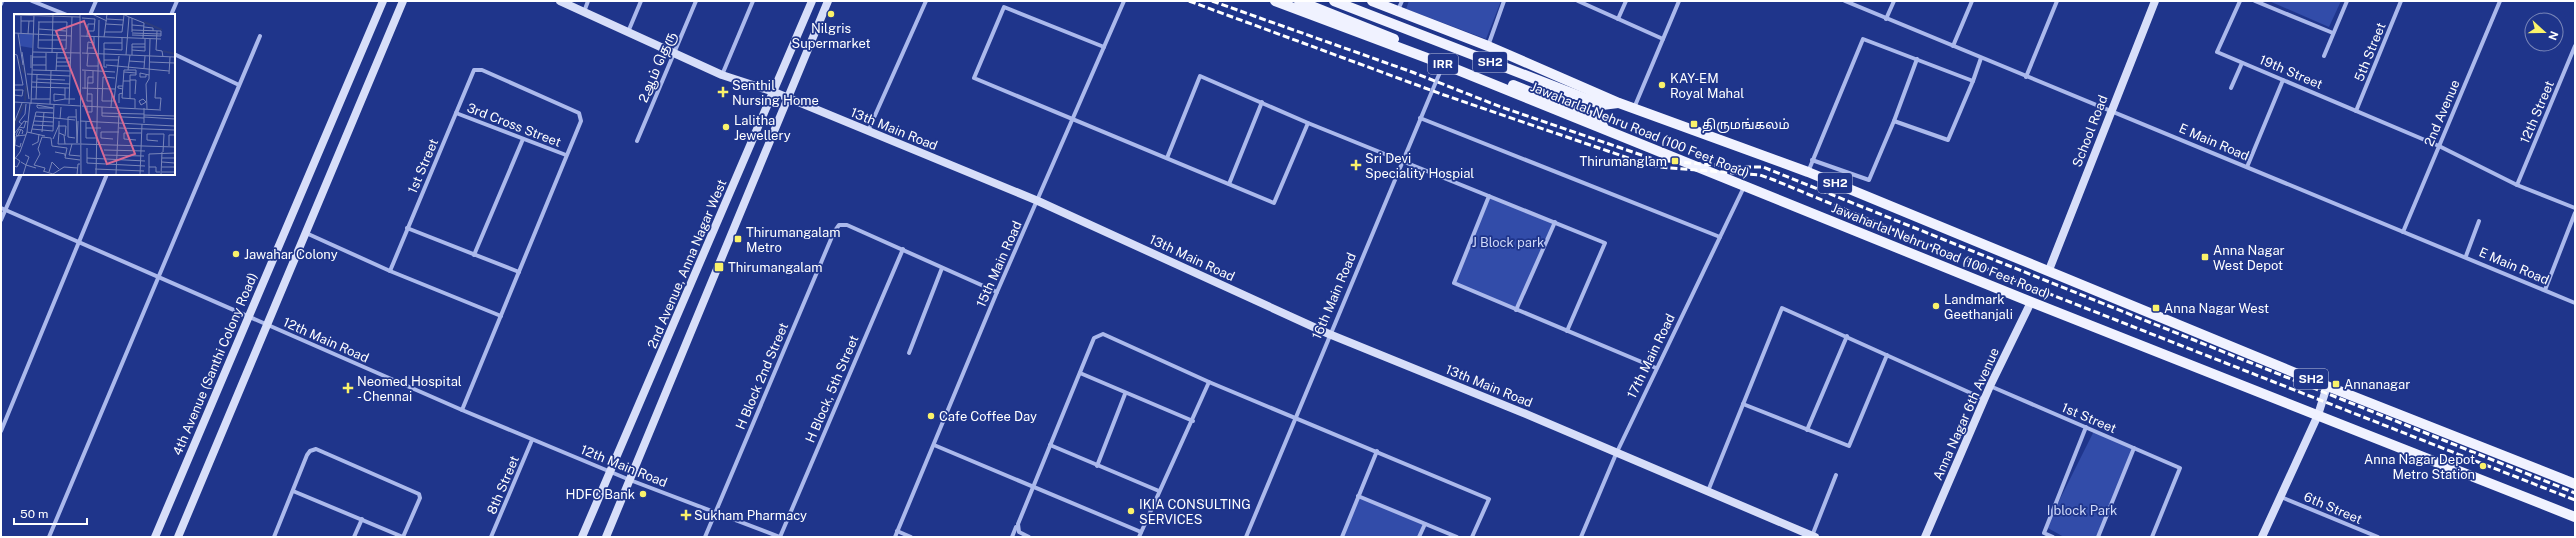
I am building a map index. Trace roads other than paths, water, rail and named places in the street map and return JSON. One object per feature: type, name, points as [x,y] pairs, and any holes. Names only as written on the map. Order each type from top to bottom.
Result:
[{"type":"main road","name":"Jawaharlal Nehru Road (100 Feet Road)","points":[[1275,1],[1443,64],[2031,302],[2575,517]]},
{"type":"main road","name":"SH2","points":[[1299,1],[1592,116],[1610,132]]},
{"type":"main road","name":"SH2","points":[[1334,1],[1602,105],[1619,103]]},
{"type":"main road","name":"Jawaharlal Nehru Road (100 Feet Road)","points":[[1372,1],[1400,4],[1488,46],[1619,103],[1808,172],[2049,270],[2327,386],[2575,484]]},
{"type":"street","points":[[32,1],[64,14]]},
{"type":"street","points":[[90,14],[96,1]]},
{"type":"street","points":[[171,14],[177,1]]},
{"type":"street","name":"4th Avenue (Santhi Colony Road)","points":[[155,537],[383,1]]},
{"type":"street","points":[[178,537],[403,1]]},
{"type":"street","name":"13th Main Road","points":[[560,1],[722,74],[774,92],[786,99],[1038,201],[1329,334],[1526,414],[1616,454],[1814,536]]},
{"type":"street","points":[[584,12],[588,1]]},
{"type":"street","points":[[628,32],[641,1]]},
{"type":"street","name":"2ஆம் தெரு","points":[[637,141],[696,1]]},
{"type":"street","points":[[722,74],[753,1]]},
{"type":"street","name":"2nd Avenue, Anna Nagar West","points":[[582,537],[812,1]]},
{"type":"street","points":[[606,537],[786,99],[828,1]]},
{"type":"street","points":[[868,132],[926,1]]},
{"type":"street","name":"15th Main Road","points":[[895,537],[997,292],[1124,1]]},
{"type":"street","points":[[1488,46],[1504,1]]},
{"type":"street","points":[[1578,1],[1663,38]]},
{"type":"street","points":[[1618,19],[1626,1]]},
{"type":"street","points":[[1634,108],[1679,1]]},
{"type":"street","name":"E Main Road","points":[[1845,1],[2403,232],[2466,256],[2575,303]]},
{"type":"street","points":[[1886,19],[1894,1]]},
{"type":"street","points":[[1953,46],[1972,1]]},
{"type":"street","points":[[2026,77],[2057,1]]},
{"type":"street","name":"School Road","points":[[2049,270],[2110,110],[2155,1]]},
{"type":"street","name":"19th Street","points":[[2240,1],[2217,52],[2439,146]]},
{"type":"street","points":[[2255,1],[2333,33]]},
{"type":"street","points":[[2324,56],[2347,1]]},
{"type":"street","name":"5th Street","points":[[2356,111],[2401,1]]},
{"type":"street","name":"2nd Avenue","points":[[2403,232],[2500,1]]},
{"type":"street","points":[[1104,47],[1004,7],[974,78],[1274,203],[1308,123]]},
{"type":"street","points":[[49,537],[157,277],[260,36]]},
{"type":"street","points":[[1808,172],[1863,39],[1973,81]]},
{"type":"street","name":"12th Street","points":[[2517,185],[2575,46]]},
{"type":"street","points":[[175,54],[239,85]]},
{"type":"street","points":[[1894,121],[1948,140],[1981,58]]},
{"type":"street","points":[[1812,160],[1869,180],[1894,121],[1917,60]]},
{"type":"street","points":[[2231,88],[2242,63]]},
{"type":"street","name":"16th Main Road","points":[[1246,537],[1329,334],[1443,64]]},
{"type":"street","name":"1st Street","points":[[390,271],[407,228],[476,69],[496,76],[581,116],[566,155]]},
{"type":"street","points":[[1167,158],[1200,76],[1308,123],[1605,242],[1567,331]]},
{"type":"street","points":[[2247,167],[2283,80]]},
{"type":"street","points":[[1229,184],[1262,102]]},
{"type":"street","name":"3rd Cross Street","points":[[456,113],[566,155]]},
{"type":"street","points":[[1420,118],[1720,237]]},
{"type":"street","points":[[474,255],[523,139]]},
{"type":"street","points":[[2439,146],[2517,185],[2575,208]]},
{"type":"street","points":[[462,410],[566,155]]},
{"type":"street","points":[[1,220],[3,209],[20,175]]},
{"type":"street","points":[[1,431],[107,175]]},
{"type":"street","name":"17th Main Road","points":[[1581,537],[1616,454],[1744,186]]},
{"type":"street","points":[[1489,196],[1454,283],[1656,368]]},
{"type":"street","name":"12th Main Road","points":[[3,209],[532,440],[611,470],[630,480],[780,537]]},
{"type":"street","points":[[2545,290],[2575,213]]},
{"type":"street","points":[[2466,256],[2479,221]]},
{"type":"street","points":[[1516,310],[1555,222]]},
{"type":"street","name":"H Block 2nd Street","points":[[705,537],[834,232],[839,225],[847,224],[903,249]]},
{"type":"street","points":[[407,228],[519,272]]},
{"type":"street","points":[[306,232],[390,271],[501,316]]},
{"type":"street","points":[[903,249],[997,292]]},
{"type":"street","name":"H Block, 5th Street","points":[[780,537],[903,249]]},
{"type":"street","points":[[909,353],[942,268]]},
{"type":"street","name":"Anna Nagar 6th Avenue","points":[[1925,537],[1990,386],[2031,302]]},
{"type":"street","points":[[1708,492],[1782,308],[1985,399]]},
{"type":"street","points":[[1012,537],[1034,487],[1094,338],[1103,334],[1209,382],[1295,416],[1489,499],[1472,537]]},
{"type":"street","points":[[1807,430],[1847,336]]},
{"type":"street","points":[[1743,404],[1849,446],[1887,355]]},
{"type":"street","points":[[1080,373],[1193,422]]},
{"type":"street","points":[[1139,537],[1193,422],[1209,382]]},
{"type":"street","name":"1st Street","points":[[1990,386],[2180,468],[2152,537]]},
{"type":"street","points":[[2262,537],[2318,415],[2327,386]]},
{"type":"street","points":[[1097,466],[1126,394]]},
{"type":"street","points":[[2053,537],[2044,533],[2086,427]]},
{"type":"street","name":"8th Street","points":[[491,537],[532,440]]},
{"type":"street","points":[[934,445],[1141,532]]},
{"type":"street","points":[[1050,445],[1097,466],[1160,491]]},
{"type":"street","points":[[2098,537],[2134,448]]},
{"type":"street","points":[[274,537],[306,455],[310,451],[319,449],[419,494],[420,498],[403,537],[293,491]]},
{"type":"street","points":[[1342,537],[1376,451]]},
{"type":"street","points":[[1814,536],[1836,475]]},
{"type":"street","points":[[1358,496],[1457,537]]},
{"type":"street","name":"6th Street","points":[[2281,497],[2368,535],[2378,537]]},
{"type":"street","points":[[354,537],[362,519]]},
{"type":"street","points":[[1419,537],[1425,524]]},
{"type":"street","points":[[1017,527],[1019,532],[1029,537]]},
{"type":"street","points":[[897,531],[911,537]]},
{"type":"railway","points":[[1189,1],[1444,95],[1634,160],[1659,167],[1760,175],[1774,180],[2019,282],[2575,500]]},
{"type":"railway","points":[[1212,1],[1412,72],[1501,107],[1656,160],[1737,167],[1763,167],[2575,493]]},
{"type":"place","name":"Nilgris Supermarket","points":[[831,14]]},
{"type":"place","name":"KAY-EM Royal Mahal","points":[[1662,85]]},
{"type":"place","name":"Senthil Nursing Home","points":[[723,92]]},
{"type":"place","name":"திருமங்கலம்","points":[[1694,124]]},
{"type":"place","name":"Lalitha Jewellery","points":[[726,127]]},
{"type":"place","name":"Thirumanglam","points":[[1675,161]]},
{"type":"place","name":"Sri Devi Speciality Hospial","points":[[1356,165]]},
{"type":"place","name":"Thirumangalam Metro","points":[[738,239]]},
{"type":"place","name":"Jawahar Colony","points":[[236,254]]},
{"type":"place","name":"Anna Nagar West Depot","points":[[2205,257]]},
{"type":"place","name":"Thirumangalam","points":[[719,267]]},
{"type":"place","name":"Landmark Geethanjali","points":[[1936,306]]},
{"type":"place","name":"Anna Nagar West","points":[[2156,308]]},
{"type":"place","name":"Annanagar","points":[[2336,384]]},
{"type":"place","name":"Neomed Hospital - Chennai","points":[[348,388]]},
{"type":"place","name":"Cafe Coffee Day","points":[[931,416]]},
{"type":"place","name":"Anna Nagar Depot Metro Station","points":[[2483,466]]},
{"type":"place","name":"HDFC Bank","points":[[643,494]]},
{"type":"place","name":"IKIA CONSULTING SERVICES","points":[[1131,511]]},
{"type":"place","name":"Sukham Pharmacy","points":[[686,515]]},
{"type":"park label","name":"J Block park","points":[[1508,242]]},
{"type":"park label","name":"I block Park","points":[[2082,510]]}]
